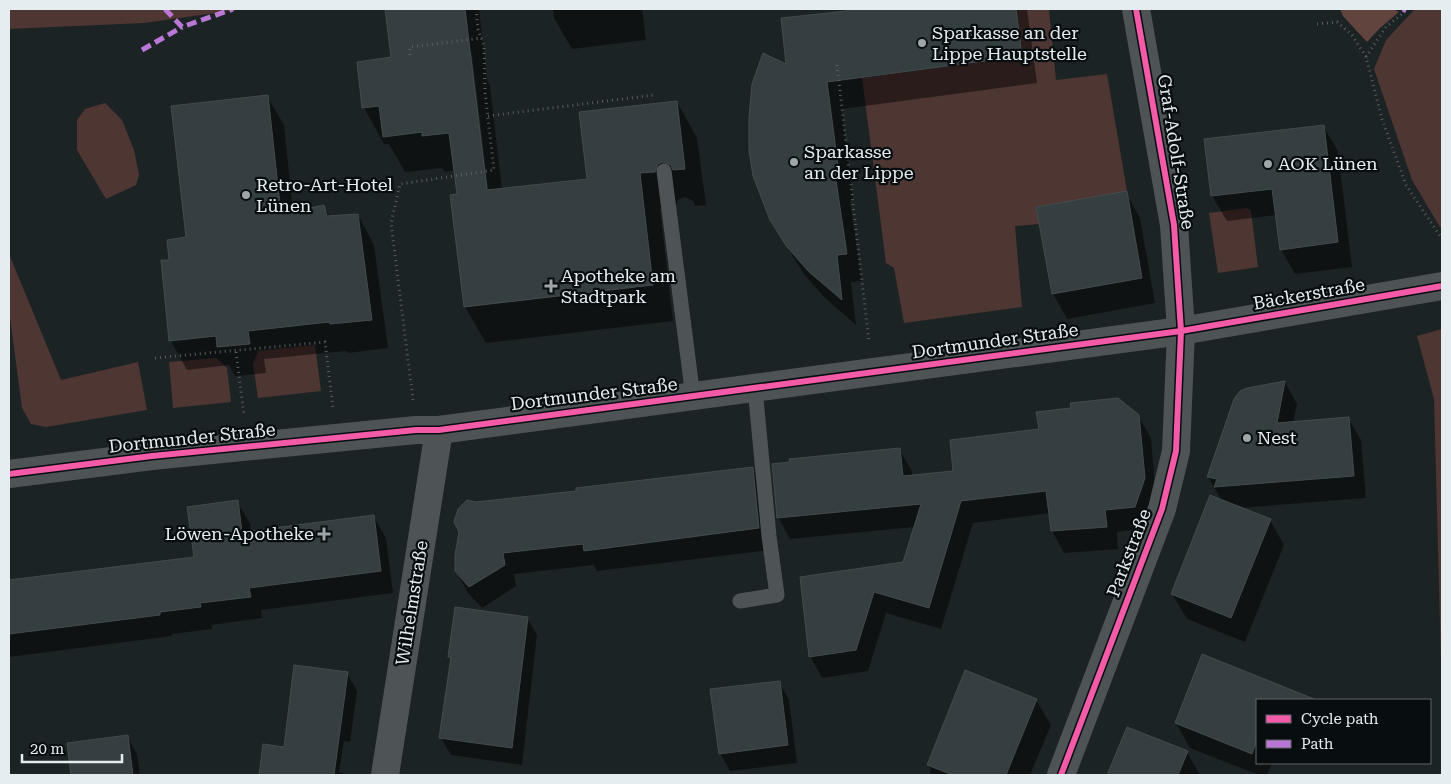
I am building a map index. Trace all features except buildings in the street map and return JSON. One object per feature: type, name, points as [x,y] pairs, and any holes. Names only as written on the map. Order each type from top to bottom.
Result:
[{"type":"street","name":"Graf-Adolf-Straße","points":[[1136,9],[1174,225],[1182,331]]},
{"type":"street","name":"Bäckerstraße","points":[[1182,331],[1442,286]]},
{"type":"street","name":"Dortmunder Straße","points":[[9,474],[152,456],[428,430],[693,397],[1182,331]]},
{"type":"street","name":"Parkstraße","points":[[1061,775],[1162,509],[1176,452],[1182,331]]},
{"type":"street","name":"Wilhelmstraße","points":[[385,775],[428,430]]},
{"type":"lane","points":[[664,171],[693,397]]},
{"type":"lane","points":[[740,601],[777,595],[769,536],[755,388]]},
{"type":"path","points":[[428,430],[391,223],[400,184],[494,170],[485,92],[484,46],[478,29],[476,9]]},
{"type":"path","points":[[1366,57],[1386,27],[1408,9]]},
{"type":"path","points":[[1317,24],[1337,22],[1352,35],[1366,57],[1382,119],[1406,185],[1442,239]]},
{"type":"path","points":[[410,55],[410,47],[482,38]]},
{"type":"path","points":[[837,65],[873,372]]},
{"type":"path","points":[[488,116],[654,95]]},
{"type":"path","points":[[155,358],[236,352],[325,342],[336,438]]},
{"type":"path","points":[[236,352],[248,446]]},
{"type":"shaded area","points":[[9,9],[244,9],[144,23],[9,29]]},
{"type":"shaded area","points":[[1016,9],[1049,9],[1056,80],[1107,74],[1127,191],[1040,224],[1015,226],[1022,307],[904,323],[894,268],[886,263],[862,78],[1022,56]]},
{"type":"shaded area","points":[[1340,9],[1393,9],[1399,12],[1367,42],[1343,16]]},
{"type":"shaded area","points":[[1415,9],[1442,9],[1442,227],[1440,227],[1412,180],[1374,69],[1386,40]]},
{"type":"shaded area","points":[[105,103],[122,120],[134,150],[139,175],[136,185],[106,199],[77,150],[77,120],[85,109]]},
{"type":"shaded area","points":[[1247,208],[1251,211],[1258,267],[1218,273],[1209,213]]},
{"type":"shaded area","points":[[9,254],[61,380],[138,362],[147,410],[46,427],[31,424],[22,408],[9,310]]},
{"type":"shaded area","points":[[1442,329],[1442,698],[1434,399],[1417,336]]},
{"type":"shaded area","points":[[315,345],[321,391],[258,398],[253,364],[258,351]]},
{"type":"shaded area","points":[[216,358],[227,368],[231,402],[173,408],[169,362]]},
{"type":"marked path","points":[[165,9],[182,27],[233,9]]},
{"type":"marked path","points":[[142,50],[182,27]]},
{"type":"cycle path","points":[[1061,775],[1162,509],[1176,451],[1181,331],[1174,225],[1136,9]]},
{"type":"cycle path","points":[[9,474],[152,456],[416,430],[439,430],[1181,331],[1442,286]]},
{"type":"place","name":"Sparkasse an der Lippe Hauptstelle","points":[[922,43]]},
{"type":"place","name":"Sparkasse an der Lippe","points":[[794,162]]},
{"type":"place","name":"AOK Lünen","points":[[1268,164]]},
{"type":"place","name":"Retro-Art-Hotel Lünen","points":[[246,195]]},
{"type":"place","name":"Apotheke am Stadtpark","points":[[551,286]]},
{"type":"place","name":"Nest","points":[[1247,438]]},
{"type":"place","name":"Löwen-Apotheke","points":[[324,534]]}]
